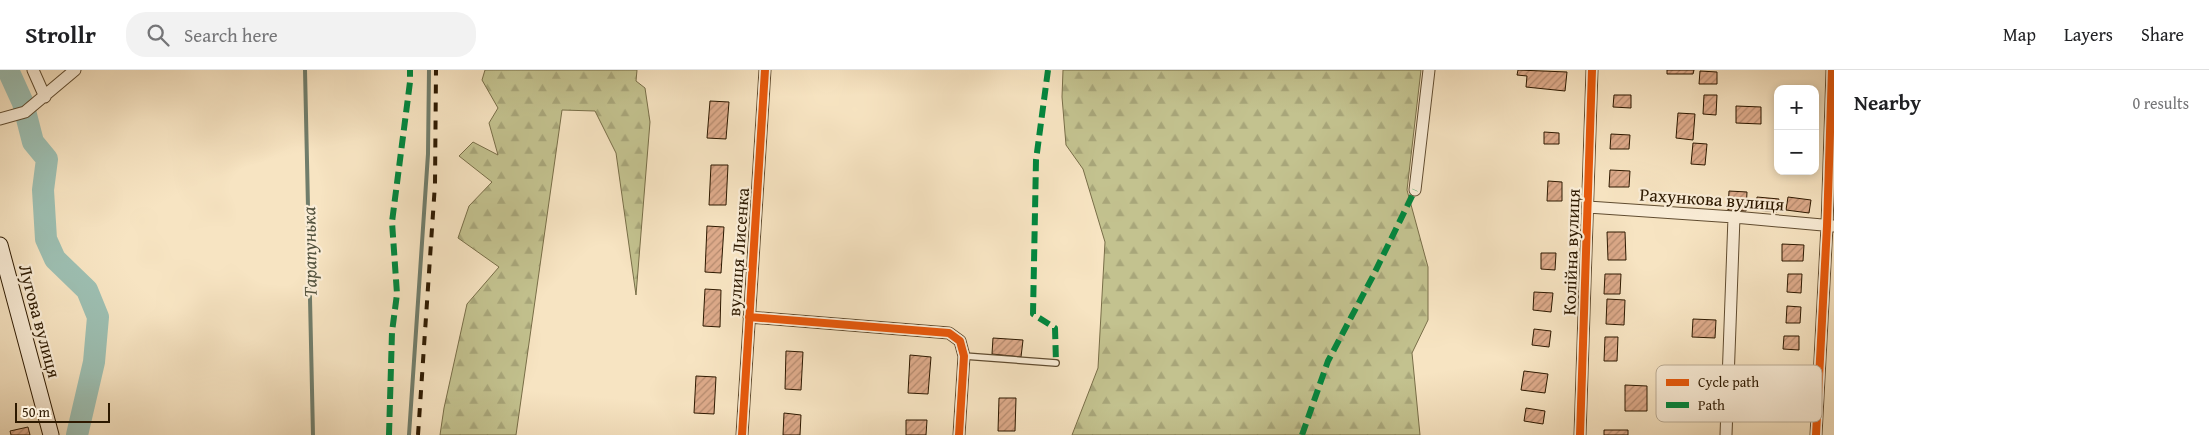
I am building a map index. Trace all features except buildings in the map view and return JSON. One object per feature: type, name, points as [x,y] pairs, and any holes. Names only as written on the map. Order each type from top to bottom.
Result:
[{"type":"street","points":[[33,70],[45,97]]},
{"type":"street","points":[[0,119],[25,112],[45,97],[74,70]]},
{"type":"street","name":"вулиця Лисенка","points":[[742,435],[765,70]]},
{"type":"street","points":[[1414,190],[1429,70]]},
{"type":"street","name":"Колійна вулиця","points":[[1580,435],[1592,70]]},
{"type":"street","points":[[1821,365],[1831,226],[1832,70]]},
{"type":"street","name":"Рахункова вулиця","points":[[1588,207],[1831,226]]},
{"type":"street","points":[[1729,365],[1734,217]]},
{"type":"street","name":"Лугова вулиця","points":[[0,245],[51,435]]},
{"type":"street","points":[[749,318],[949,333],[960,341],[964,356],[959,435]]},
{"type":"street","points":[[1726,422],[1726,435]]},
{"type":"street","points":[[1816,435],[1817,422]]},
{"type":"lane","points":[[964,356],[1056,363]]},
{"type":"green space","points":[[485,70],[637,70],[636,81],[645,88],[650,122],[636,295],[616,153],[595,111],[562,110],[516,435],[440,435],[444,408],[467,304],[499,267],[458,238],[469,206],[492,182],[459,156],[473,142],[498,155],[489,123],[498,108],[482,80]]},
{"type":"green space","points":[[1063,70],[1421,70],[1407,190],[1428,267],[1428,320],[1412,353],[1420,435],[1072,435],[1098,368],[1105,242],[1083,169],[1066,145],[1062,97]]},
{"type":"waterway","name":"Тарапунька","points":[[8,70],[23,103],[33,142],[47,159],[43,190],[46,239],[55,259],[87,290],[98,317],[94,362],[77,435]]},
{"type":"waterway","name":"Тарапунька","points":[[305,70],[313,435]]},
{"type":"waterway","points":[[409,435],[428,154],[429,70]]},
{"type":"railway","points":[[418,435],[435,184],[436,70]]},
{"type":"marked path","points":[[389,435],[392,332],[397,294],[392,222],[410,70]]},
{"type":"marked path","points":[[1048,70],[1036,160],[1033,314],[1055,328],[1056,363]]},
{"type":"marked path","points":[[1302,435],[1328,361],[1373,276],[1415,190]]},
{"type":"cycle path","points":[[742,435],[765,70]]},
{"type":"cycle path","points":[[1580,435],[1592,70]]},
{"type":"cycle path","points":[[1820,365],[1827,226],[1832,70]]},
{"type":"cycle path","points":[[749,317],[949,333],[960,341],[964,356],[959,435]]},
{"type":"cycle path","points":[[1816,435],[1817,422]]}]
